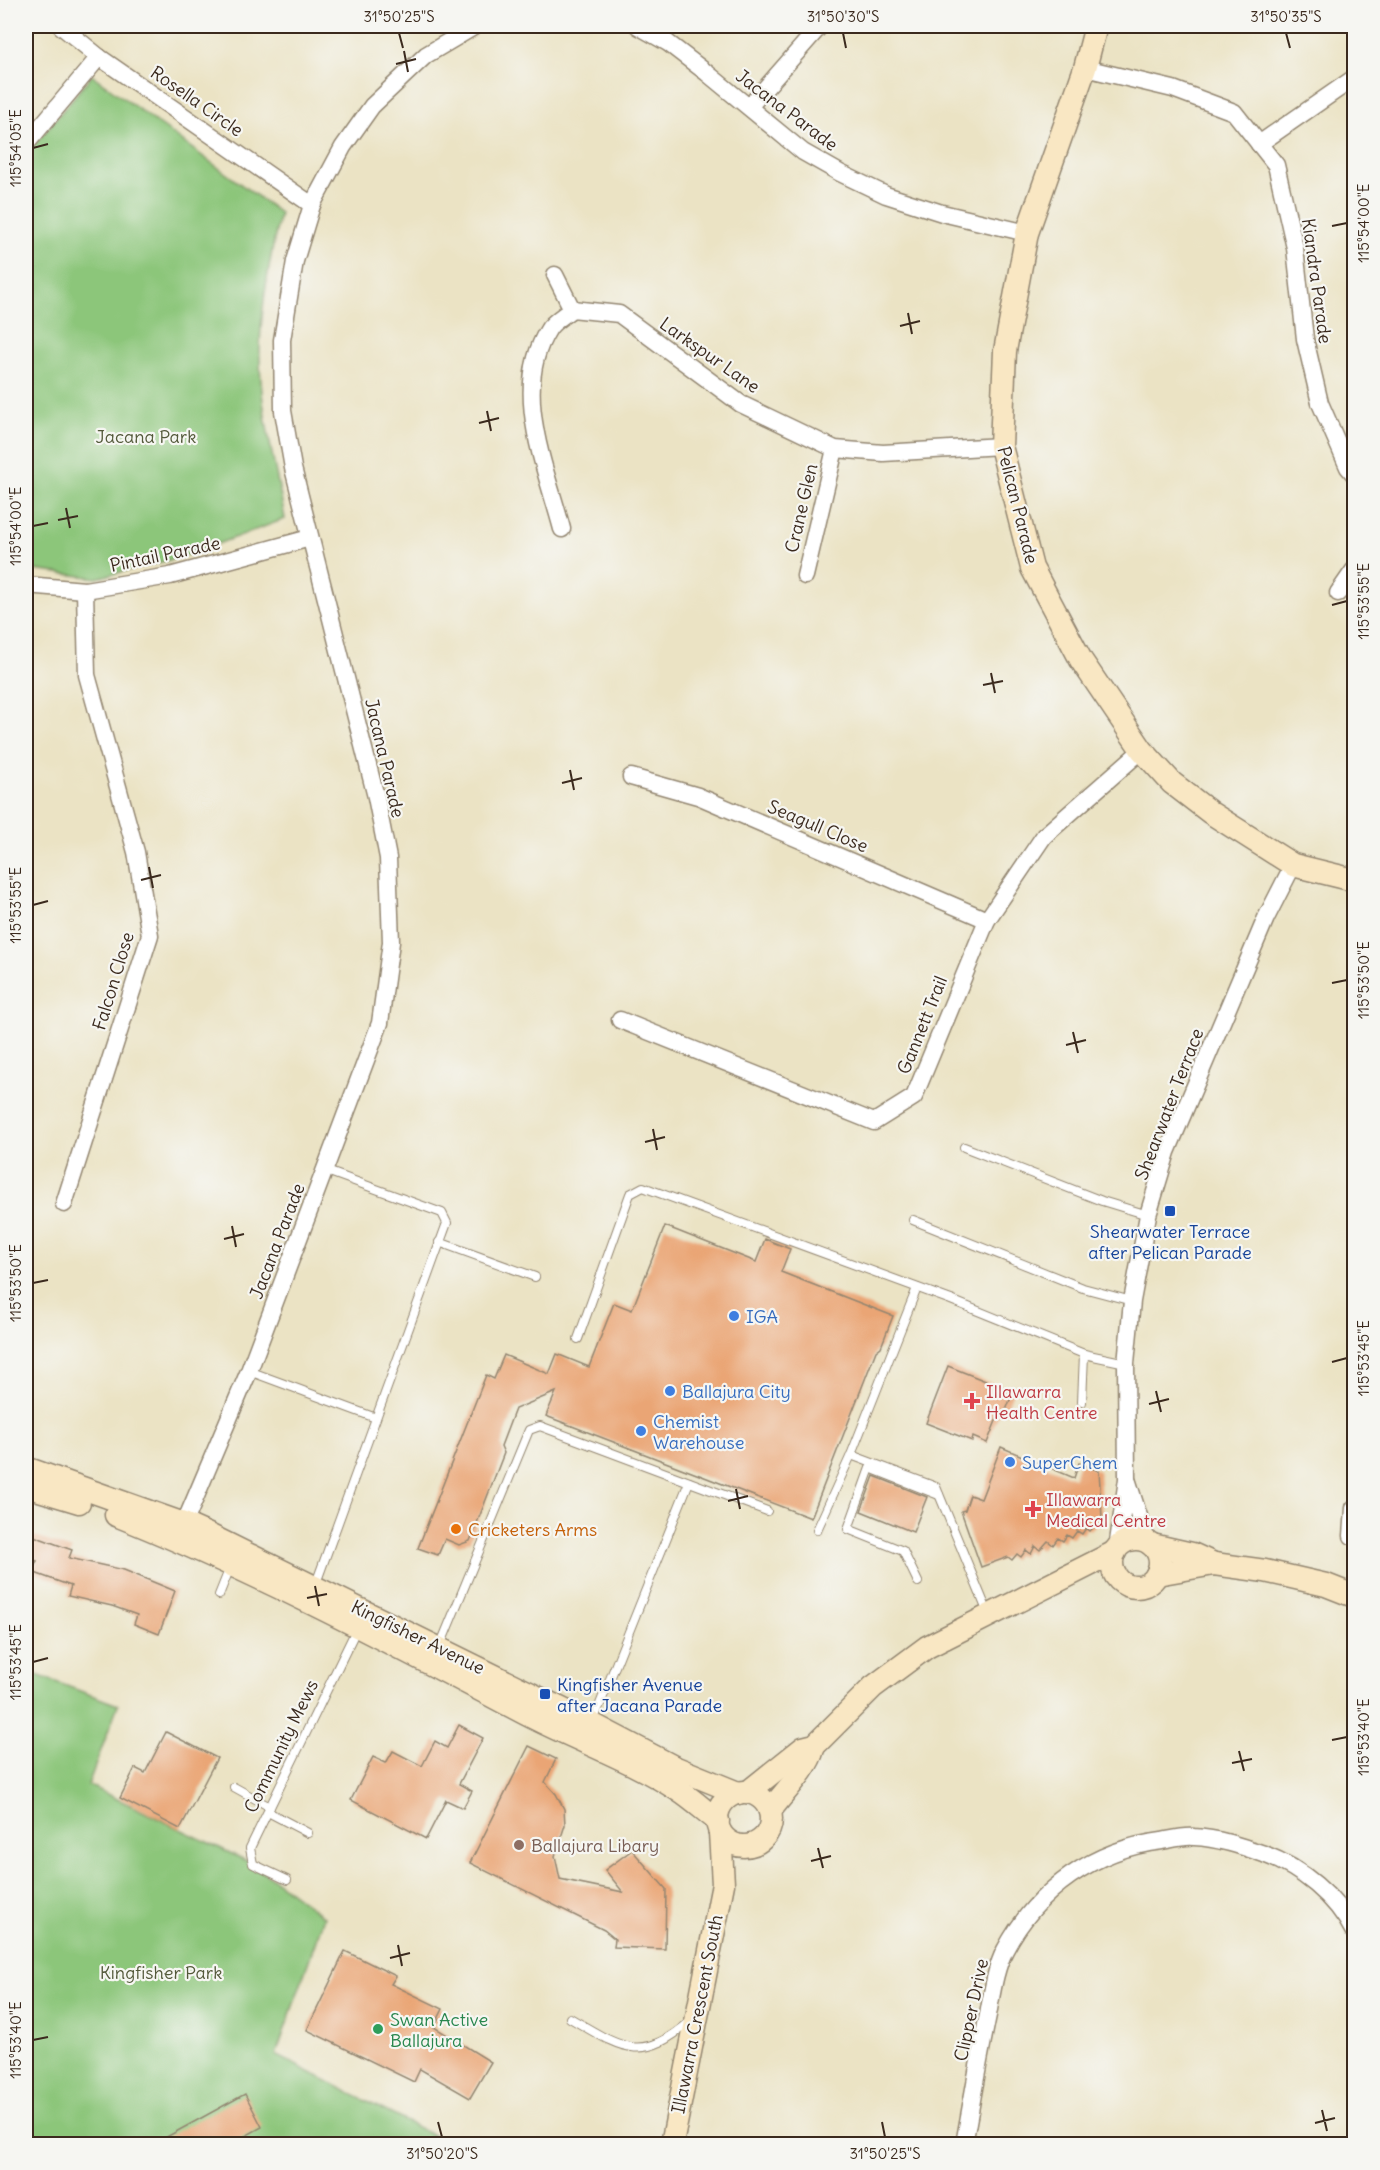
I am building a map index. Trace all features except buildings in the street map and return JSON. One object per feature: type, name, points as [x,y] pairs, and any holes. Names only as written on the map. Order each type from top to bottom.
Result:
[{"type":"street","name":"Rosella Circle","points":[[61,26],[99,57],[312,205]]},
{"type":"street","name":"Jacana Parade","points":[[180,1532],[249,1371],[380,1023],[391,942],[388,858],[376,797],[292,468],[283,411],[282,340],[295,261],[312,205],[343,147],[372,106],[426,55],[450,38],[475,26]]},
{"type":"street","name":"Jacana Parade","points":[[638,26],[668,43],[803,152],[886,195],[942,213],[1027,233]]},
{"type":"street","points":[[749,107],[820,26]]},
{"type":"street","name":"Pelican Parade","points":[[1096,26],[1085,68],[1027,233],[1005,351],[1001,446],[1032,568],[1081,660],[1142,750],[1172,783],[1210,813],[1293,865],[1354,880]]},
{"type":"street","points":[[26,144],[99,57]]},
{"type":"street","name":"Kiandra Parade","points":[[1085,68],[1173,89],[1234,112],[1276,165],[1295,248],[1305,339],[1320,404],[1348,467],[1354,474]]},
{"type":"street","points":[[1259,144],[1354,78]]},
{"type":"street","points":[[555,275],[572,309],[548,328],[531,370],[534,423],[562,529]]},
{"type":"street","name":"Larkspur Lane","points":[[572,309],[619,314],[741,404],[835,449],[883,453],[1001,446]]},
{"type":"street","name":"Crane Glen","points":[[805,576],[835,449]]},
{"type":"street","name":"Pintail Parade","points":[[26,585],[85,590],[170,576],[310,538]]},
{"type":"street","points":[[1338,593],[1354,570]]},
{"type":"street","name":"Falcon Close","points":[[64,1204],[150,935],[136,852],[87,675],[85,590]]},
{"type":"street","name":"Gannett Trail","points":[[620,1020],[874,1122],[914,1097],[987,920],[1044,836],[1142,750]]},
{"type":"street","name":"Seagull Close","points":[[631,777],[698,796],[987,920]]},
{"type":"street","name":"Shearwater Terrace","points":[[1116,1550],[1127,1479],[1126,1363],[1132,1301],[1148,1215],[1167,1152],[1266,918],[1293,865]]},
{"type":"street","name":"Kingfisher Avenue","points":[[26,1468],[235,1557],[588,1732],[743,1793]]},
{"type":"street","name":"Shearwater Terrace","points":[[1127,1479],[1150,1543]]},
{"type":"street","name":"Kingfisher Avenue","points":[[26,1486],[180,1532]]},
{"type":"street","points":[[1352,1536],[1354,1508]]},
{"type":"street","points":[[814,1745],[811,1760],[785,1789],[770,1811],[770,1827],[767,1834],[761,1840],[747,1846],[736,1845],[719,1827],[721,1806],[743,1793],[803,1748],[814,1745],[902,1663],[947,1635],[1053,1584],[1116,1550],[1126,1542],[1137,1539],[1192,1554],[1214,1564],[1285,1575],[1326,1585],[1354,1596]]},
{"type":"street","points":[[1150,1543],[1158,1554],[1160,1564],[1157,1574]]},
{"type":"street","points":[[1116,1550],[1113,1565],[1117,1577],[1128,1585],[1142,1586],[1157,1574],[1214,1564]]},
{"type":"street","points":[[1053,1584],[1117,1577]]},
{"type":"street","name":"Kingfisher Avenue","points":[[588,1732],[678,1790],[719,1827]]},
{"type":"street","points":[[743,1793],[758,1796],[770,1811]]},
{"type":"street","name":"Illawarra Crescent South","points":[[672,2145],[723,1884],[719,1827]]},
{"type":"street","name":"Clipper Drive","points":[[964,2145],[992,1991],[1004,1952],[1022,1922],[1071,1874],[1105,1856],[1148,1842],[1193,1836],[1233,1842],[1283,1861],[1319,1886],[1346,1915],[1354,1932]]},
{"type":"street","name":"Illawarra Crescent South","points":[[723,1884],[747,1846]]},
{"type":"lane","points":[[964,1147],[1102,1201],[1148,1215]]},
{"type":"lane","points":[[312,1595],[447,1222],[442,1213],[324,1170]]},
{"type":"lane","points":[[578,1340],[630,1194],[643,1187],[917,1288],[1084,1354],[1126,1363]]},
{"type":"lane","points":[[913,1220],[1083,1288],[1132,1301]]},
{"type":"lane","points":[[439,1242],[535,1277]]},
{"type":"lane","points":[[817,1530],[851,1455],[917,1288]]},
{"type":"lane","points":[[1082,1402],[1084,1354]]},
{"type":"lane","points":[[249,1371],[376,1418]]},
{"type":"lane","points":[[436,1656],[529,1430],[540,1426],[767,1511]]},
{"type":"lane","points":[[851,1455],[936,1487],[988,1614]]},
{"type":"lane","points":[[918,1582],[903,1551],[848,1529],[870,1468],[939,1496]]},
{"type":"lane","points":[[588,1732],[689,1482]]},
{"type":"lane","points":[[219,1595],[235,1557]]},
{"type":"lane","name":"Community Mews","points":[[286,1880],[253,1864],[250,1848],[361,1619]]},
{"type":"lane","points":[[234,1787],[308,1833]]},
{"type":"lane","points":[[570,2018],[612,2042],[641,2049],[655,2047],[668,2040],[696,2018]]},
{"type":"green space","name":"Jacana Park","points":[[92,75],[280,213],[265,295],[260,367],[264,411],[285,519],[182,557],[97,578],[26,569],[26,155]]},
{"type":"green space","name":"Kingfisher Park","points":[[26,1671],[118,1705],[88,1785],[253,1864],[324,1917],[276,2055],[440,2139],[441,2144],[26,2144]]},
{"type":"place","name":"Shearwater Terrace after Pelican Parade","points":[[1170,1211]]},
{"type":"place","name":"IGA","points":[[734,1316]]},
{"type":"place","name":"Ballajura City","points":[[670,1391]]},
{"type":"place","name":"Illawarra Health Centre","points":[[972,1401]]},
{"type":"place","name":"Chemist Warehouse","points":[[641,1431]]},
{"type":"place","name":"SuperChem","points":[[1010,1462]]},
{"type":"place","name":"Illawarra Medical Centre","points":[[1033,1509]]},
{"type":"place","name":"Cricketers Arms","points":[[456,1529]]},
{"type":"place","name":"Kingfisher Avenue after Jacana Parade","points":[[545,1694]]},
{"type":"place","name":"Ballajura Libary","points":[[519,1845]]},
{"type":"place","name":"Swan Active Ballajura","points":[[378,2029]]}]
